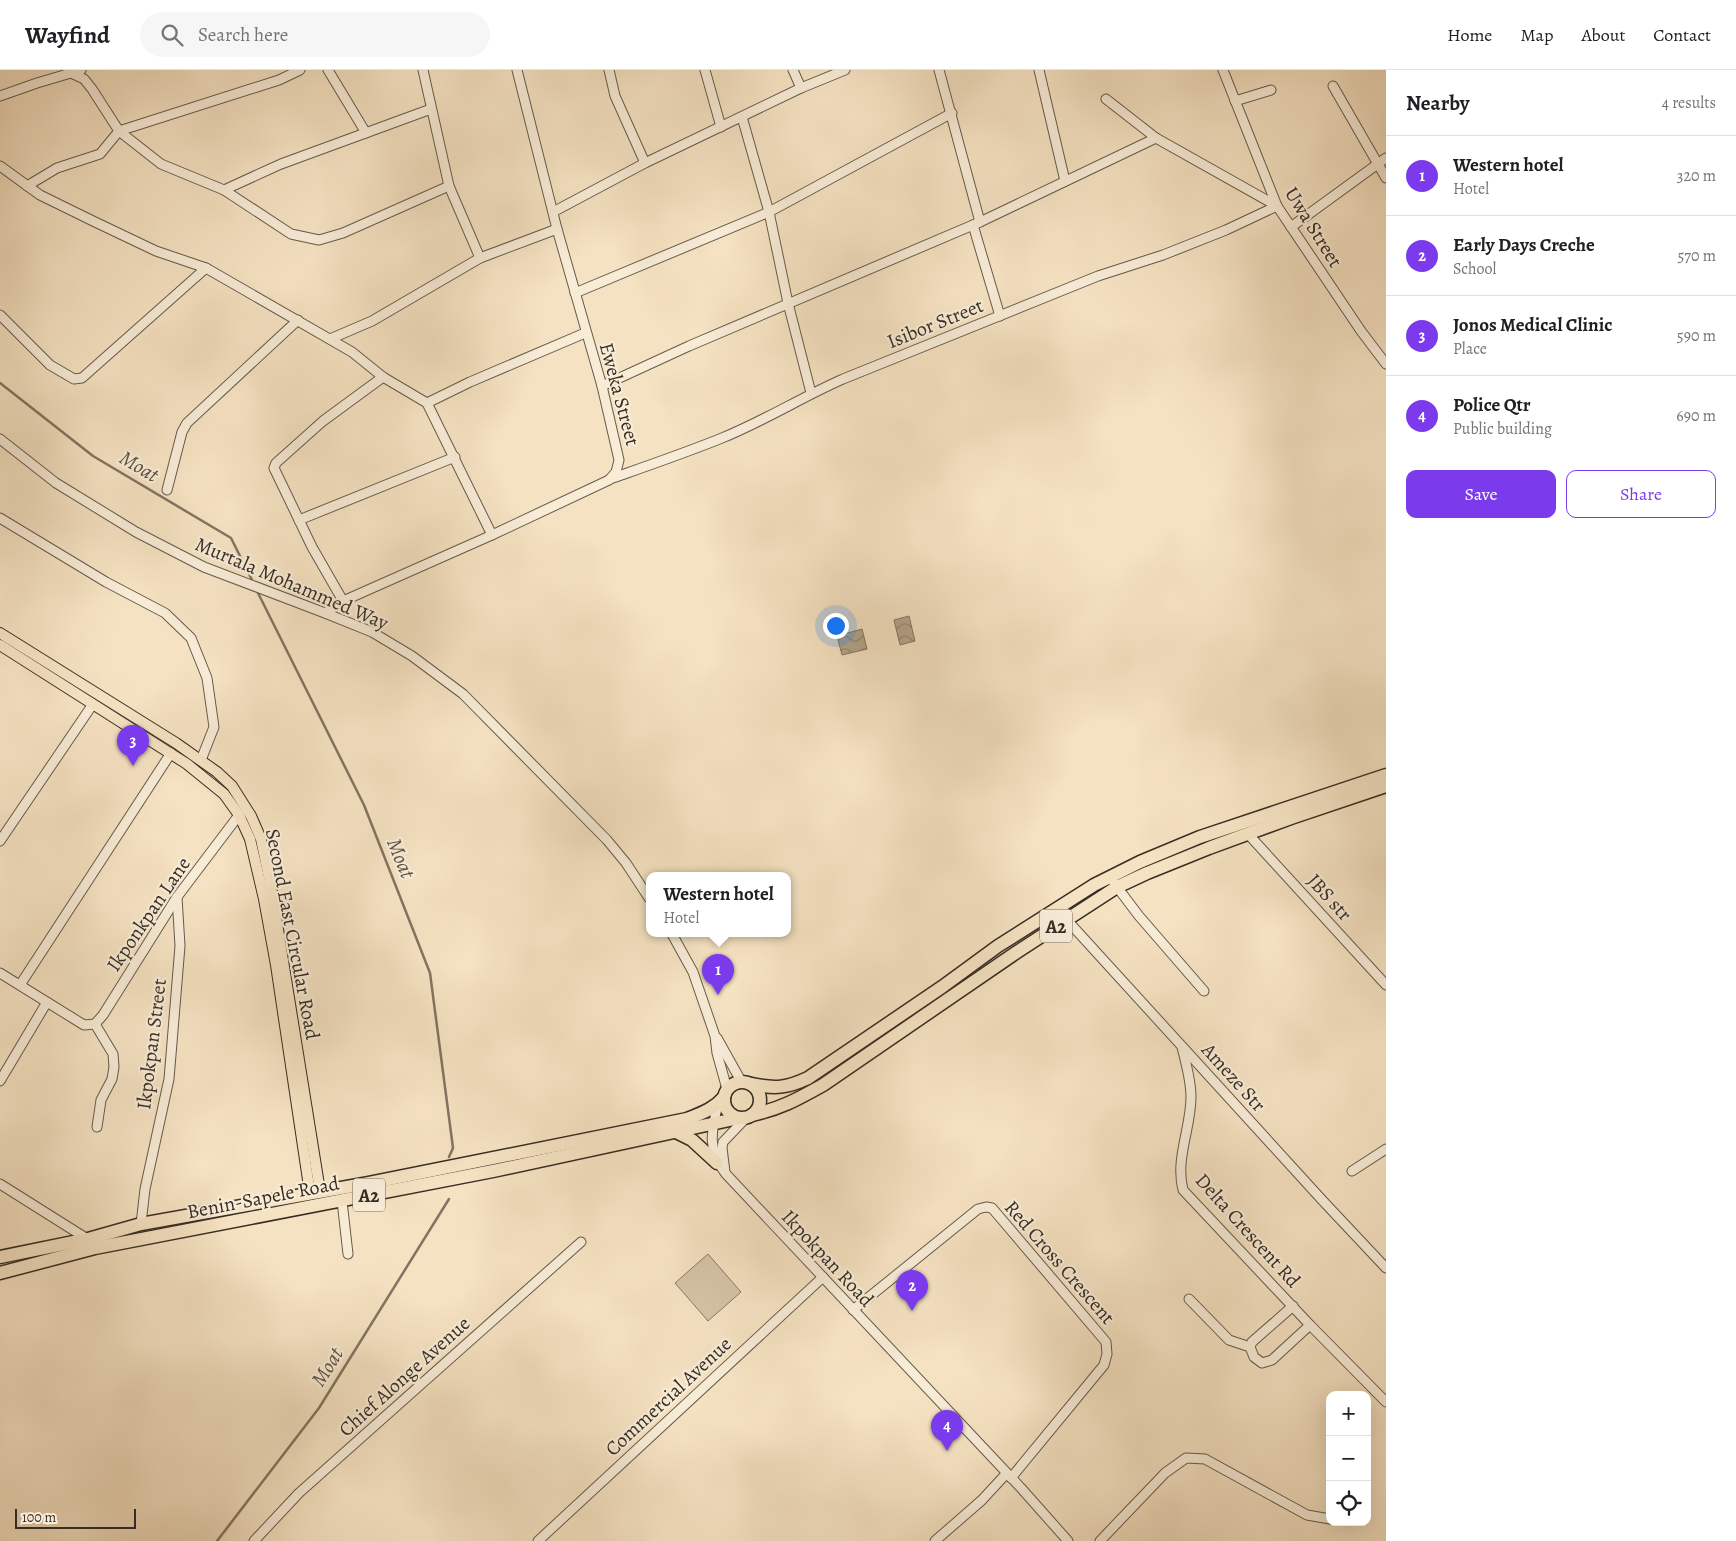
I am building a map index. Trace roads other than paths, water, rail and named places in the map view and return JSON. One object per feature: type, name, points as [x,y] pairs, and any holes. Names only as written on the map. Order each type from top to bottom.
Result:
[{"type":"highway","name":"A2","points":[[746,1117],[777,1109],[822,1085],[1066,919],[1140,862],[1200,837],[1386,775]]},
{"type":"highway","name":"A2","points":[[723,1097],[736,1083],[779,1088],[792,1086],[808,1078],[942,987],[998,946],[1091,886],[1148,873],[1248,834],[1386,786]]},
{"type":"highway","points":[[723,1097],[729,1113],[746,1117],[760,1106],[760,1100],[757,1089],[746,1083]]},
{"type":"highway","name":"Benin-Sapele Road","points":[[0,1273],[91,1244],[141,1224],[485,1161],[687,1119],[708,1111],[723,1097]]},
{"type":"highway","name":"Benin-Sapele Road","points":[[0,1257],[91,1244],[342,1200],[493,1171],[746,1117]]},
{"type":"highway","points":[[676,1132],[692,1140],[717,1163]]},
{"type":"main road","name":"Second East Circular Road","points":[[0,633],[201,760],[232,786],[251,816],[261,839],[284,963],[315,1192]]},
{"type":"main road","name":"Second East Circular Road","points":[[1,648],[171,753],[224,794],[239,815],[250,839],[264,898],[315,1192]]},
{"type":"street","points":[[0,96],[81,70]]},
{"type":"street","points":[[27,186],[56,168],[100,154],[119,131],[263,85],[300,70]]},
{"type":"street","points":[[328,70],[366,133]]},
{"type":"street","points":[[423,70],[449,186],[480,258]]},
{"type":"street","name":"Eweka Street","points":[[517,70],[585,333],[602,386],[619,460],[616,472],[609,480]]},
{"type":"street","points":[[609,70],[616,96],[645,163]]},
{"type":"street","points":[[704,70],[721,127]]},
{"type":"street","points":[[793,70],[801,88]]},
{"type":"street","points":[[553,212],[645,163],[801,88],[845,70]]},
{"type":"street","points":[[939,70],[952,113],[1000,316]]},
{"type":"street","points":[[1039,70],[1065,181]]},
{"type":"street","name":"Uwa Street","points":[[1223,70],[1277,206],[1361,331],[1386,364]]},
{"type":"street","points":[[70,72],[84,80],[92,89],[119,131],[161,164],[224,190],[291,234],[319,240],[343,233],[449,186]]},
{"type":"street","points":[[1333,86],[1386,178]]},
{"type":"street","points":[[1235,101],[1271,90]]},
{"type":"street","points":[[1106,98],[1156,138],[1277,206]]},
{"type":"street","points":[[224,190],[281,164],[432,109]]},
{"type":"street","points":[[575,294],[769,212],[952,113]]},
{"type":"street","points":[[742,117],[769,212],[788,303],[811,393]]},
{"type":"street","points":[[602,386],[788,303],[977,223],[1156,138]]},
{"type":"street","points":[[1290,227],[1386,158]]},
{"type":"street","points":[[0,166],[40,195],[92,222],[156,251],[206,268],[352,352],[383,377],[427,403],[492,535]]},
{"type":"street","name":"Isibor Street","points":[[609,480],[722,438],[764,419],[811,393],[1098,276],[1226,230],[1277,206]]},
{"type":"street","points":[[330,339],[372,321],[480,258],[557,228]]},
{"type":"street","points":[[0,315],[50,365],[74,379],[82,378],[206,268]]},
{"type":"street","points":[[167,490],[182,432],[187,423],[298,320]]},
{"type":"street","points":[[427,403],[470,382],[585,333]]},
{"type":"street","points":[[343,601],[276,476],[274,466],[323,421],[383,377]]},
{"type":"street","name":"Murtala Mohammed Way","points":[[0,439],[56,483],[150,540],[204,568],[372,632],[412,656],[463,694],[607,840],[626,863],[646,893]]},
{"type":"street","points":[[299,520],[455,457]]},
{"type":"street","points":[[325,613],[343,601],[492,535],[609,480]]},
{"type":"street","points":[[0,518],[106,582],[165,613],[191,638],[207,678],[214,727],[201,760]]},
{"type":"street","points":[[0,841],[93,704]]},
{"type":"street","points":[[20,985],[171,753]]},
{"type":"street","name":"Ikponkpan Lane","points":[[95,1024],[103,1015],[177,897],[239,815]]},
{"type":"street","name":"JBS str","points":[[1248,834],[1386,985]]},
{"type":"street","points":[[1114,882],[1139,916],[1204,991]]},
{"type":"street","name":"Ikpokpan Street","points":[[141,1224],[146,1189],[169,1079],[180,946],[177,897]]},
{"type":"street","name":"Ameze Str","points":[[1059,907],[1066,919],[1386,1268]]},
{"type":"street","points":[[674,937],[693,972],[715,1036],[723,1097]]},
{"type":"street","points":[[0,972],[84,1025],[95,1024],[113,1054],[114,1067],[112,1079],[100,1100],[97,1127]]},
{"type":"street","points":[[0,1080],[47,1002]]},
{"type":"street","points":[[715,1036],[746,1083]]},
{"type":"street","name":"Delta Crescent Rd","points":[[1182,1045],[1191,1097],[1181,1162],[1180,1180],[1183,1190],[1310,1325],[1386,1402]]},
{"type":"street","name":"Ikpokpan Road","points":[[723,1097],[713,1124],[712,1146],[717,1163],[1068,1541]]},
{"type":"street","points":[[726,1174],[722,1148],[723,1142],[746,1117]]},
{"type":"street","points":[[1352,1171],[1384,1153]]},
{"type":"street","points":[[0,1184],[91,1244]]},
{"type":"street","points":[[342,1200],[348,1254]]},
{"type":"street","name":"Red Cross Crescent","points":[[853,1310],[978,1209],[992,1208],[1106,1342],[1107,1354],[1104,1365],[1009,1476]]},
{"type":"street","name":"Chief Alonge Avenue","points":[[254,1541],[299,1494],[580,1242]]},
{"type":"street","name":"Commercial Avenue","points":[[538,1541],[822,1277]]},
{"type":"street","points":[[1189,1300],[1228,1340],[1251,1345]]},
{"type":"street","points":[[1251,1345],[1293,1306]]},
{"type":"street","points":[[1251,1345],[1254,1357],[1262,1362],[1267,1362],[1272,1360],[1310,1325]]},
{"type":"street","points":[[1100,1541],[1165,1473],[1186,1458],[1205,1459],[1307,1514],[1326,1518]]},
{"type":"street","points":[[936,1541],[1009,1476]]},
{"type":"water","points":[[909,616],[915,641],[900,645],[894,620]]},
{"type":"water","points":[[862,629],[867,649],[842,655],[837,636]]},
{"type":"waterway","name":"Moat","points":[[0,383],[93,456],[231,538],[252,580]]},
{"type":"waterway","name":"Moat","points":[[257,591],[364,805],[430,973],[453,1148],[449,1157]]},
{"type":"waterway","name":"Moat","points":[[217,1541],[319,1408],[449,1199]]},
{"type":"place","name":"Jonos Medical Clinic","points":[[133,766]]},
{"type":"place","name":"Western hotel","points":[[718,995]]},
{"type":"place","name":"Early Days Creche","points":[[912,1311]]},
{"type":"place","name":"Police Qtr","points":[[947,1451]]}]
